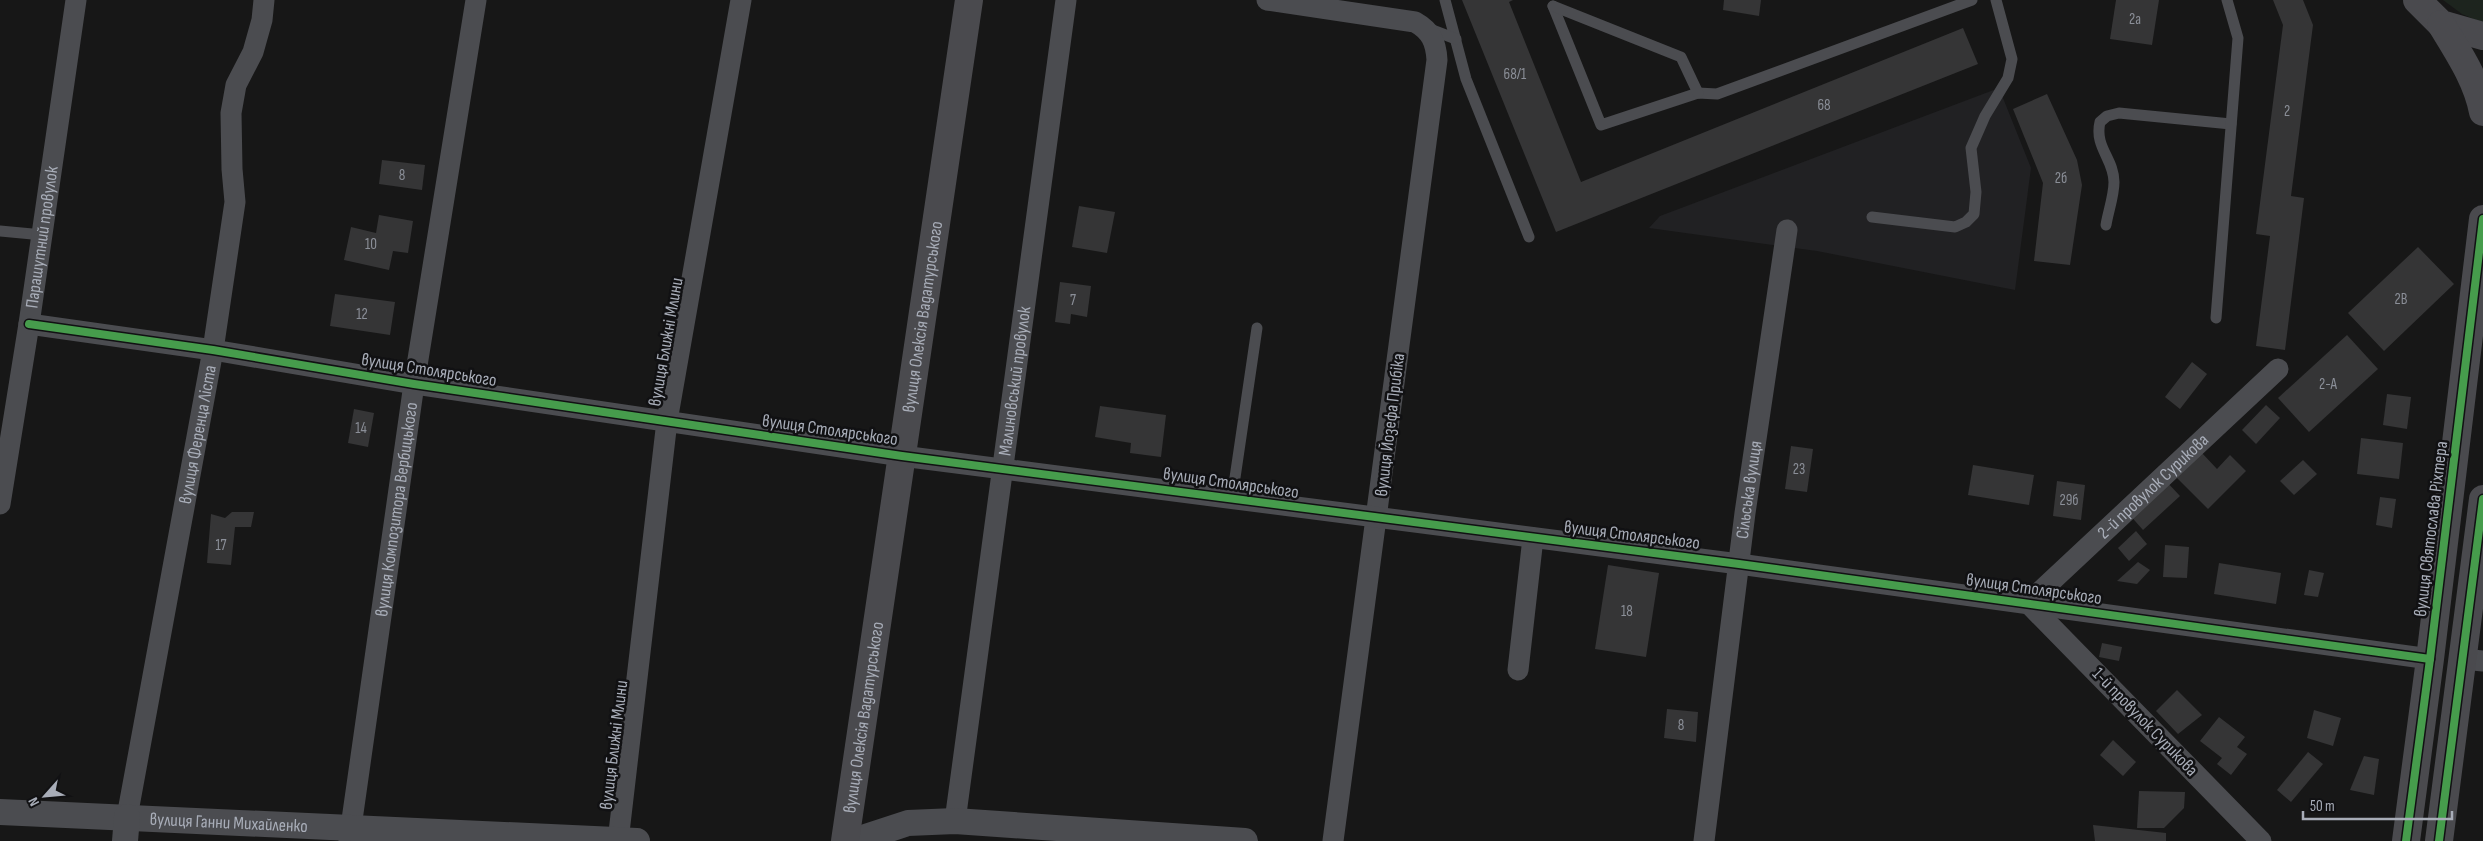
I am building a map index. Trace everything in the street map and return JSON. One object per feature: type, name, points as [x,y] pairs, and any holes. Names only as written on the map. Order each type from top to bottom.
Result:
[{"type":"main road","name":"вулиця Олексія Вадатурського","points":[[846,841],[969,0]]},
{"type":"main road","points":[[2417,0],[2441,24],[2464,63],[2480,97],[2483,112]]},
{"type":"main road","points":[[2441,24],[2483,36]]},
{"type":"main road","name":"вулиця Святослава Ріхтера","points":[[2406,841],[2483,219]]},
{"type":"main road","points":[[2439,841],[2473,660],[2483,499]]},
{"type":"street","name":"Парашутний провулок","points":[[0,504],[29,324],[76,0]]},
{"type":"street","name":"вулиця Ференца Ліста","points":[[126,829],[213,350],[235,202],[232,169],[231,113],[236,85],[253,52],[262,20],[264,0]]},
{"type":"street","name":"вулиця Композитора Вербицького","points":[[350,834],[414,384],[476,0]]},
{"type":"street","name":"вулиця Ближні Млини","points":[[625,841],[667,421],[741,0]]},
{"type":"street","name":"Малиновський провулок","points":[[955,821],[1066,0]]},
{"type":"street","points":[[1266,0],[1415,22],[1429,33]]},
{"type":"street","name":"вулиця Йозефа Прибіка","points":[[1333,841],[1378,518],[1437,60],[1429,33]]},
{"type":"street","name":"Сільська вулиця","points":[[1704,841],[1739,564],[1787,230]]},
{"type":"street","name":"вулиця Столярського","points":[[29,324],[213,350],[414,384],[902,456],[1002,467],[1739,564],[2430,659]]},
{"type":"street","name":"2-й провулок Сурикова","points":[[2028,603],[2278,369]]},
{"type":"street","points":[[1518,670],[1532,538]]},
{"type":"street","name":"1-й провулок Сурикова","points":[[2028,603],[2261,841]]},
{"type":"street","name":"вулиця Ганни Михайленко","points":[[0,812],[126,829],[625,841]]},
{"type":"street","points":[[853,841],[908,823],[955,821],[1245,841]]},
{"type":"lane","points":[[1445,0],[1466,79],[1529,237]]},
{"type":"lane","points":[[1553,6],[1568,0]]},
{"type":"lane","points":[[1553,6],[1602,125],[1698,93],[1717,94],[1972,0]]},
{"type":"lane","points":[[1872,217],[1955,226],[1966,222],[1974,214],[1976,192],[1970,148],[1984,116],[2008,78],[2012,59],[1996,0]]},
{"type":"lane","points":[[2216,318],[2238,38],[2227,0]]},
{"type":"lane","points":[[1553,6],[1681,57],[1698,93]]},
{"type":"lane","points":[[1429,33],[1456,39]]},
{"type":"lane","points":[[2106,226],[2114,182],[2110,164],[2097,133],[2100,122],[2107,116],[2119,113],[2231,124]]},
{"type":"lane","points":[[0,231],[42,235]]},
{"type":"lane","points":[[1232,498],[1257,328]]},
{"type":"shaded area","points":[[2443,0],[2483,0],[2483,23],[2462,14]]},
{"type":"shaded area","points":[[1999,88],[2031,168],[2015,290],[1817,251],[1649,228],[1660,216]]},
{"type":"building","points":[[1462,0],[1513,0],[1509,2],[1581,182],[1963,28],[1978,64],[1556,232]]},
{"type":"building","points":[[1724,0],[1761,0],[1759,16],[1723,10]]},
{"type":"building","points":[[2116,0],[2159,0],[2152,45],[2110,39]]},
{"type":"building","points":[[2273,0],[2303,0],[2313,25],[2291,196],[2304,198],[2285,350],[2256,346],[2270,236],[2256,234],[2283,25]]},
{"type":"building","points":[[2047,94],[2077,160],[2082,185],[2070,265],[2034,261],[2043,183],[2013,109]]},
{"type":"building","points":[[382,160],[425,165],[422,190],[379,184]]},
{"type":"building","points":[[1079,206],[1115,212],[1107,253],[1072,247]]},
{"type":"building","points":[[379,215],[413,221],[408,253],[393,251],[389,270],[344,260],[351,227],[376,233]]},
{"type":"building","points":[[2418,247],[2454,284],[2384,351],[2348,313]]},
{"type":"building","points":[[1060,282],[1091,286],[1087,317],[1071,314],[1070,324],[1055,322]]},
{"type":"building","points":[[335,294],[395,302],[390,335],[330,326]]},
{"type":"building","points":[[2347,335],[2378,369],[2309,432],[2278,398]]},
{"type":"building","points":[[2192,362],[2207,374],[2180,409],[2165,397]]},
{"type":"building","points":[[2387,394],[2411,397],[2407,429],[2383,425]]},
{"type":"building","points":[[2266,405],[2280,418],[2256,444],[2242,430]]},
{"type":"building","points":[[1100,406],[1166,415],[1161,457],[1130,453],[1131,443],[1095,437]]},
{"type":"building","points":[[354,409],[374,413],[368,447],[348,443]]},
{"type":"building","points":[[2361,438],[2403,443],[2399,479],[2357,474]]},
{"type":"building","points":[[1791,446],[1813,449],[1807,492],[1785,489]]},
{"type":"building","points":[[2201,452],[2217,469],[2230,455],[2246,471],[2208,509],[2176,477]]},
{"type":"building","points":[[2303,460],[2317,474],[2294,495],[2280,481]]},
{"type":"building","points":[[1973,465],[2034,475],[2029,505],[1968,495]]},
{"type":"building","points":[[2164,479],[2180,496],[2143,530],[2128,513]]},
{"type":"building","points":[[2057,481],[2085,485],[2081,520],[2053,516]]},
{"type":"building","points":[[2380,497],[2396,499],[2392,528],[2376,525]]},
{"type":"building","points":[[232,512],[254,512],[251,527],[235,527],[231,565],[207,563],[211,514],[225,518]]},
{"type":"building","points":[[2136,531],[2147,544],[2129,561],[2118,548]]},
{"type":"building","points":[[2165,545],[2189,547],[2187,578],[2163,577]]},
{"type":"building","points":[[2138,562],[2150,570],[2137,584],[2117,581]]},
{"type":"building","points":[[2219,563],[2281,573],[2276,604],[2214,594]]},
{"type":"building","points":[[1608,565],[1659,573],[1646,657],[1595,649]]},
{"type":"building","points":[[2309,570],[2324,573],[2318,597],[2304,595]]},
{"type":"building","points":[[2102,643],[2122,647],[2119,661],[2099,657]]},
{"type":"building","points":[[2177,690],[2202,715],[2178,734],[2156,711]]},
{"type":"building","points":[[1667,709],[1698,712],[1696,742],[1664,738]]},
{"type":"building","points":[[2314,710],[2341,718],[2333,746],[2307,738]]},
{"type":"building","points":[[2219,717],[2245,737],[2237,747],[2247,754],[2231,775],[2217,764],[2222,758],[2200,741]]},
{"type":"building","points":[[2113,740],[2136,762],[2123,776],[2100,755]]},
{"type":"building","points":[[2308,752],[2323,764],[2291,802],[2277,790]]},
{"type":"building","points":[[2364,756],[2379,759],[2374,795],[2350,790]]},
{"type":"building","points":[[2139,791],[2185,792],[2184,808],[2164,828],[2137,828]]},
{"type":"building","points":[[2093,825],[2166,833],[2166,841],[2095,841]]},
{"type":"cycle path","points":[[2406,841],[2483,219]]},
{"type":"cycle path","points":[[29,324],[213,350],[414,384],[902,456],[1739,564],[2430,659]]},
{"type":"cycle path","points":[[2439,841],[2483,499]]}]
